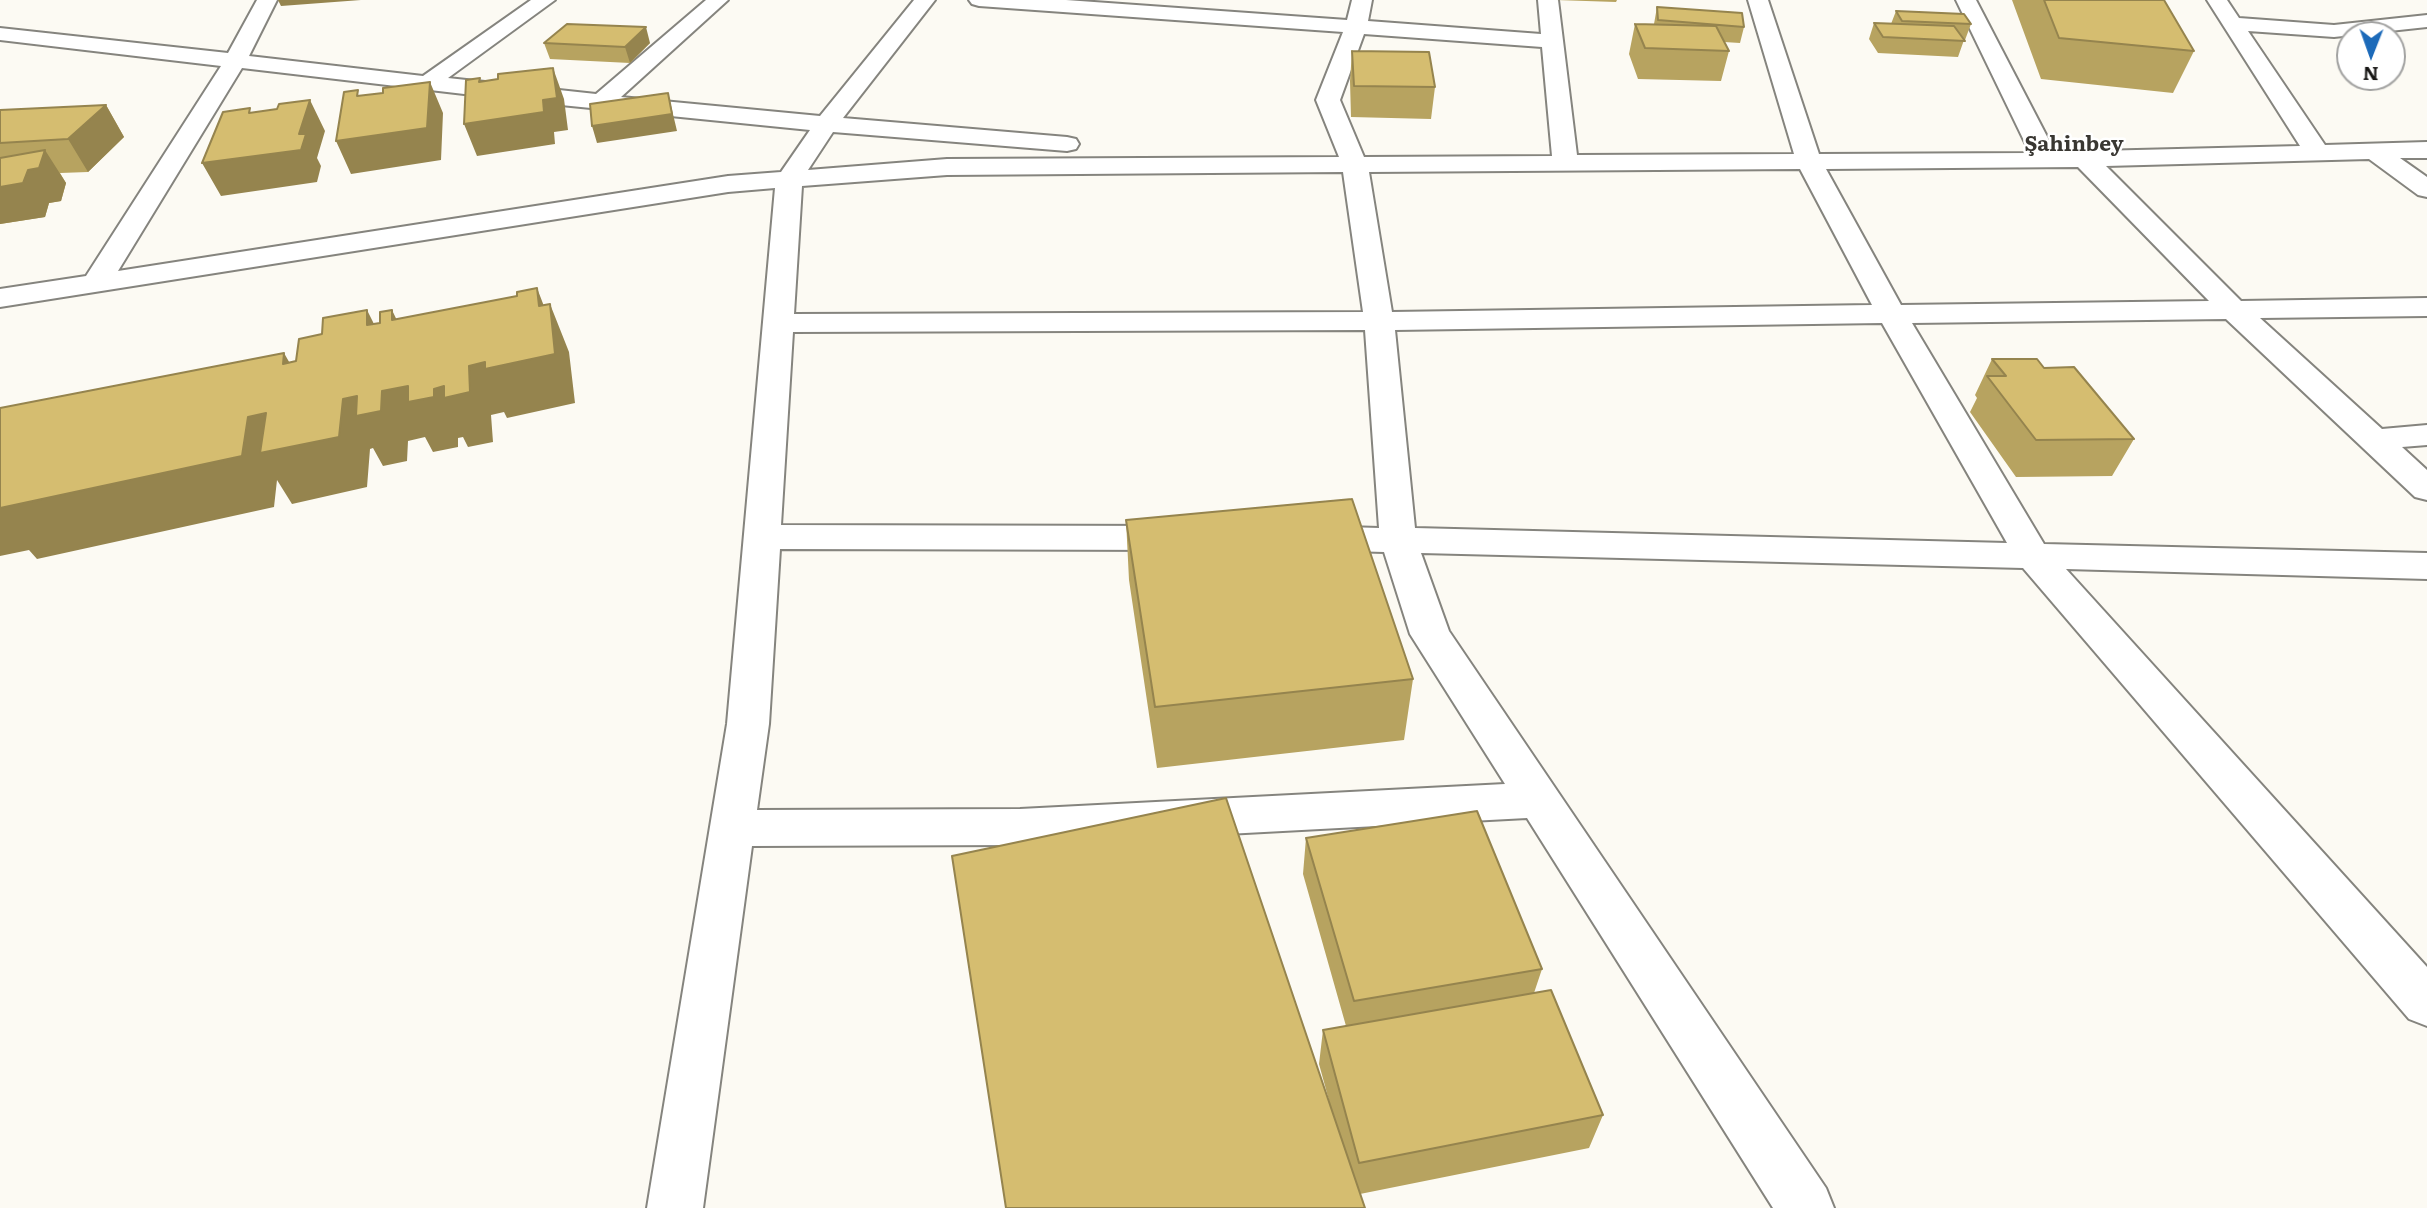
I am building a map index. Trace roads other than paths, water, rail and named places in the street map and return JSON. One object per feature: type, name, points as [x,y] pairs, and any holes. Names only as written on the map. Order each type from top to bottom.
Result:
[{"type":"street","points":[[96,283],[235,61],[267,0]]},
{"type":"street","points":[[427,83],[545,0]]},
{"type":"street","points":[[601,102],[718,0]]},
{"type":"street","points":[[675,1208],[748,724],[789,180],[827,124],[925,0]]},
{"type":"street","points":[[979,0],[1359,14],[1552,41]]},
{"type":"street","points":[[1548,0],[1565,163]]},
{"type":"street","points":[[1758,0],[1809,162],[1892,315],[2032,555],[2427,1003]]},
{"type":"street","points":[[1966,0],[2046,160]]},
{"type":"street","points":[[2217,0],[2318,154]]},
{"type":"street","points":[[2406,0],[2426,22]]},
{"type":"street","points":[[1359,14],[1328,100],[1379,321],[1398,538],[1430,634],[1806,1208]]},
{"type":"street","points":[[2233,24],[2334,31],[2426,22]]},
{"type":"street","points":[[0,34],[601,102],[827,124],[1342,165]]},
{"type":"street","points":[[0,298],[728,184],[947,167],[2086,160],[2427,150]]},
{"type":"street","points":[[2375,152],[2427,189]]},
{"type":"street","points":[[2086,160],[2235,311],[2427,489]]},
{"type":"street","points":[[778,323],[1379,321],[2427,307]]},
{"type":"street","points":[[2374,440],[2427,435]]},
{"type":"street","points":[[763,537],[1219,538]]},
{"type":"street","points":[[1274,538],[1398,538],[2427,566]]},
{"type":"street","points":[[733,828],[1020,827],[1539,800]]},
{"type":"district","name":"Şahinbey","points":[[2074,145]]}]
